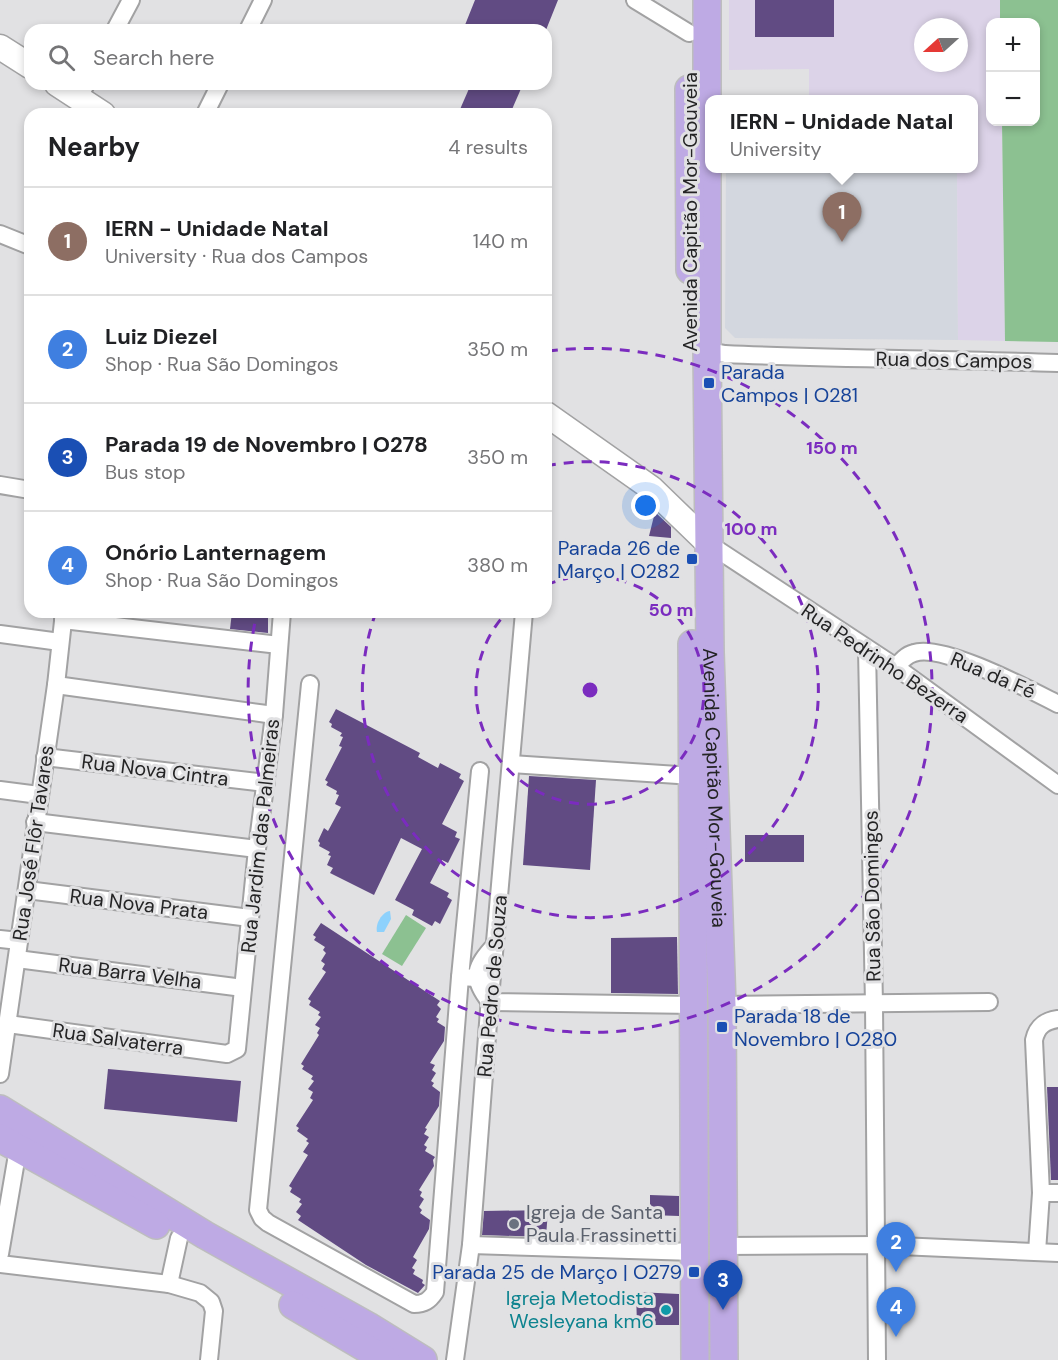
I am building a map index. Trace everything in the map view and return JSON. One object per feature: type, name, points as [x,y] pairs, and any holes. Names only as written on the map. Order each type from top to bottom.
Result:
[{"type":"main road","name":"Avenida Capitão Mor-Gouveia","points":[[689,0],[707,347],[693,776],[695,1360]]},
{"type":"main road","name":"Avenida Capitão Mor-Gouveia","points":[[707,0],[698,165],[701,536],[711,664],[722,1005],[724,1360]]},
{"type":"main road","points":[[0,47],[24,62]]},
{"type":"main road","points":[[82,91],[98,108]]},
{"type":"main road","points":[[552,418],[651,488],[701,536]]},
{"type":"main road","points":[[0,1109],[205,1235],[368,1326],[423,1360]]},
{"type":"main road","points":[[9,1144],[199,1247],[386,1360]]},
{"type":"street","points":[[118,24],[131,0]]},
{"type":"street","points":[[251,24],[263,0]]},
{"type":"street","points":[[635,0],[689,33]]},
{"type":"street","points":[[208,108],[217,90]]},
{"type":"street","points":[[0,234],[24,244]]},
{"type":"street","name":"Rua dos Campos","points":[[707,347],[714,352],[725,354],[1058,363]]},
{"type":"street","points":[[0,485],[24,489]]},
{"type":"street","name":"Rua Pedrinho Bezerra","points":[[701,536],[896,667],[1058,785]]},
{"type":"street","name":"Rua José Flôr Tavares","points":[[0,1074],[56,684],[63,618]]},
{"type":"street","points":[[78,618],[279,645]]},
{"type":"street","name":"Rua Jardim das Palmeiras","points":[[227,1054],[237,1049],[239,1044],[257,849],[274,715],[281,618]]},
{"type":"street","name":"Rua Pedro de Souza","points":[[455,1360],[471,1245],[523,618]]},
{"type":"street","points":[[0,634],[60,642]]},
{"type":"street","name":"Rua São Domingos","points":[[867,648],[874,1004],[877,1360]]},
{"type":"street","name":"Rua da Fé","points":[[896,667],[902,660],[914,653],[931,651],[953,657],[1058,704]]},
{"type":"street","points":[[56,684],[274,715]]},
{"type":"street","points":[[310,684],[258,1210],[268,1223],[414,1304],[422,1304],[429,1300],[435,1292],[468,977],[480,771]]},
{"type":"street","name":"Rua Nova Cintra","points":[[45,757],[266,783]]},
{"type":"street","points":[[511,764],[693,776]]},
{"type":"street","points":[[0,790],[39,795]]},
{"type":"street","points":[[35,822],[257,849]]},
{"type":"street","name":"Rua Nova Prata","points":[[27,890],[250,918]]},
{"type":"street","points":[[0,939],[19,941]]},
{"type":"street","points":[[468,977],[495,945]]},
{"type":"street","name":"Rua Barra Velha","points":[[17,958],[243,988]]},
{"type":"street","points":[[468,977],[490,1002],[694,1005]]},
{"type":"street","points":[[722,1005],[990,1002]]},
{"type":"street","points":[[1037,1252],[1050,1193],[1034,1040],[1035,1033],[1041,1024],[1058,1019]]},
{"type":"street","name":"Rua Salvaterra","points":[[8,1024],[227,1054]]},
{"type":"street","points":[[0,1254],[9,1144]]},
{"type":"street","points":[[169,1284],[179,1238]]},
{"type":"street","points":[[471,1245],[694,1252]]},
{"type":"street","points":[[723,1246],[877,1245],[1058,1253]]},
{"type":"street","points":[[0,1264],[169,1284],[206,1296],[214,1311],[209,1360]]},
{"type":"shaded area","points":[[729,0],[1000,0],[1000,18],[986,18],[986,126],[1002,126],[1005,341],[958,340],[957,173],[978,173],[978,95],[809,95],[809,69],[729,70]]},
{"type":"shaded area","points":[[726,173],[957,173],[958,340],[735,338],[725,328]]},
{"type":"green space","points":[[1000,0],[1058,0],[1058,342],[1005,341],[1002,126],[1040,126],[1040,18],[1000,18]]},
{"type":"green space","points":[[406,915],[426,928],[402,966],[382,954]]},
{"type":"water","points":[[390,911],[391,919],[384,932],[377,932],[380,919]]},
{"type":"building","points":[[475,0],[558,0],[548,24],[465,24]]},
{"type":"building","points":[[755,0],[834,0],[834,37],[755,37]]},
{"type":"building","points":[[468,90],[520,90],[513,108],[461,108]]},
{"type":"building","points":[[655,512],[671,527],[671,538],[649,536]]},
{"type":"building","points":[[231,618],[268,618],[268,633],[230,629]]},
{"type":"building","points":[[336,709],[420,753],[418,757],[438,768],[440,763],[461,774],[459,778],[464,781],[442,824],[457,832],[455,837],[460,839],[448,863],[442,860],[430,883],[449,893],[447,897],[452,900],[440,924],[435,921],[432,926],[412,915],[414,910],[395,900],[422,849],[401,838],[374,895],[330,873],[333,868],[327,865],[331,856],[328,855],[330,852],[319,846],[318,841],[324,828],[328,831],[341,807],[335,804],[339,795],[336,794],[337,791],[326,785],[328,782],[325,780],[342,747],[339,746],[343,737],[340,736],[342,733],[331,727],[332,724],[329,722]]},
{"type":"building","points":[[529,776],[596,780],[590,870],[523,865]]},
{"type":"building","points":[[745,835],[804,835],[804,862],[745,862]]},
{"type":"building","points":[[321,923],[440,1001],[437,1005],[441,1009],[436,1017],[439,1019],[437,1022],[445,1027],[444,1041],[430,1063],[435,1065],[432,1070],[436,1073],[431,1081],[434,1083],[432,1086],[440,1092],[439,1106],[425,1128],[427,1129],[424,1134],[429,1137],[424,1145],[427,1147],[425,1151],[435,1157],[434,1166],[419,1190],[422,1192],[420,1196],[424,1199],[419,1207],[422,1210],[420,1213],[430,1220],[429,1229],[413,1257],[417,1260],[412,1268],[415,1270],[413,1274],[423,1280],[422,1283],[425,1285],[418,1293],[366,1265],[298,1220],[301,1216],[296,1212],[302,1204],[299,1202],[301,1199],[290,1192],[292,1188],[289,1186],[308,1155],[303,1152],[309,1143],[306,1141],[308,1139],[297,1131],[299,1128],[296,1126],[313,1100],[310,1098],[313,1092],[308,1089],[314,1081],[311,1079],[313,1076],[302,1069],[304,1066],[301,1064],[319,1035],[317,1033],[320,1028],[315,1025],[321,1017],[318,1015],[320,1012],[309,1005],[311,1001],[308,999],[326,972],[322,969],[325,964],[321,961],[326,953],[323,950],[325,947],[314,940],[316,937],[313,935]]},
{"type":"building","points":[[677,937],[678,994],[611,993],[611,938]]},
{"type":"building","points":[[108,1069],[241,1081],[237,1122],[104,1109]]},
{"type":"building","points":[[1047,1087],[1058,1087],[1058,1180],[1051,1180]]},
{"type":"building","points":[[650,1195],[679,1196],[679,1216],[650,1215]]},
{"type":"building","name":"Igreja de Santa Paula Frassinetti","points":[[548,1210],[546,1237],[482,1235],[484,1211]]},
{"type":"building","name":"Igreja Metodista Wesleyana km6","points":[[636,1292],[679,1294],[679,1325],[637,1325]]},
{"type":"place","name":"IERN - Unidade Natal","points":[[842,242]]},
{"type":"place","name":"Parada Campos | O281","points":[[709,383]]},
{"type":"place","name":"Parada 26 de Março | O282","points":[[692,559]]},
{"type":"place","name":"Parada 18 de Novembro | O280","points":[[722,1027]]},
{"type":"place","name":"Igreja de Santa Paula Frassinetti","points":[[514,1224]]},
{"type":"place","name":"Parada 25 de Março | O279","points":[[694,1272]]},
{"type":"place","name":"Luiz Diezel","points":[[896,1272]]},
{"type":"place","name":"Igreja Metodista Wesleyana km6","points":[[666,1310]]},
{"type":"place","name":"Parada 19 de Novembro | O278","points":[[723,1310]]},
{"type":"place","name":"Onório Lanternagem","points":[[896,1337]]}]
